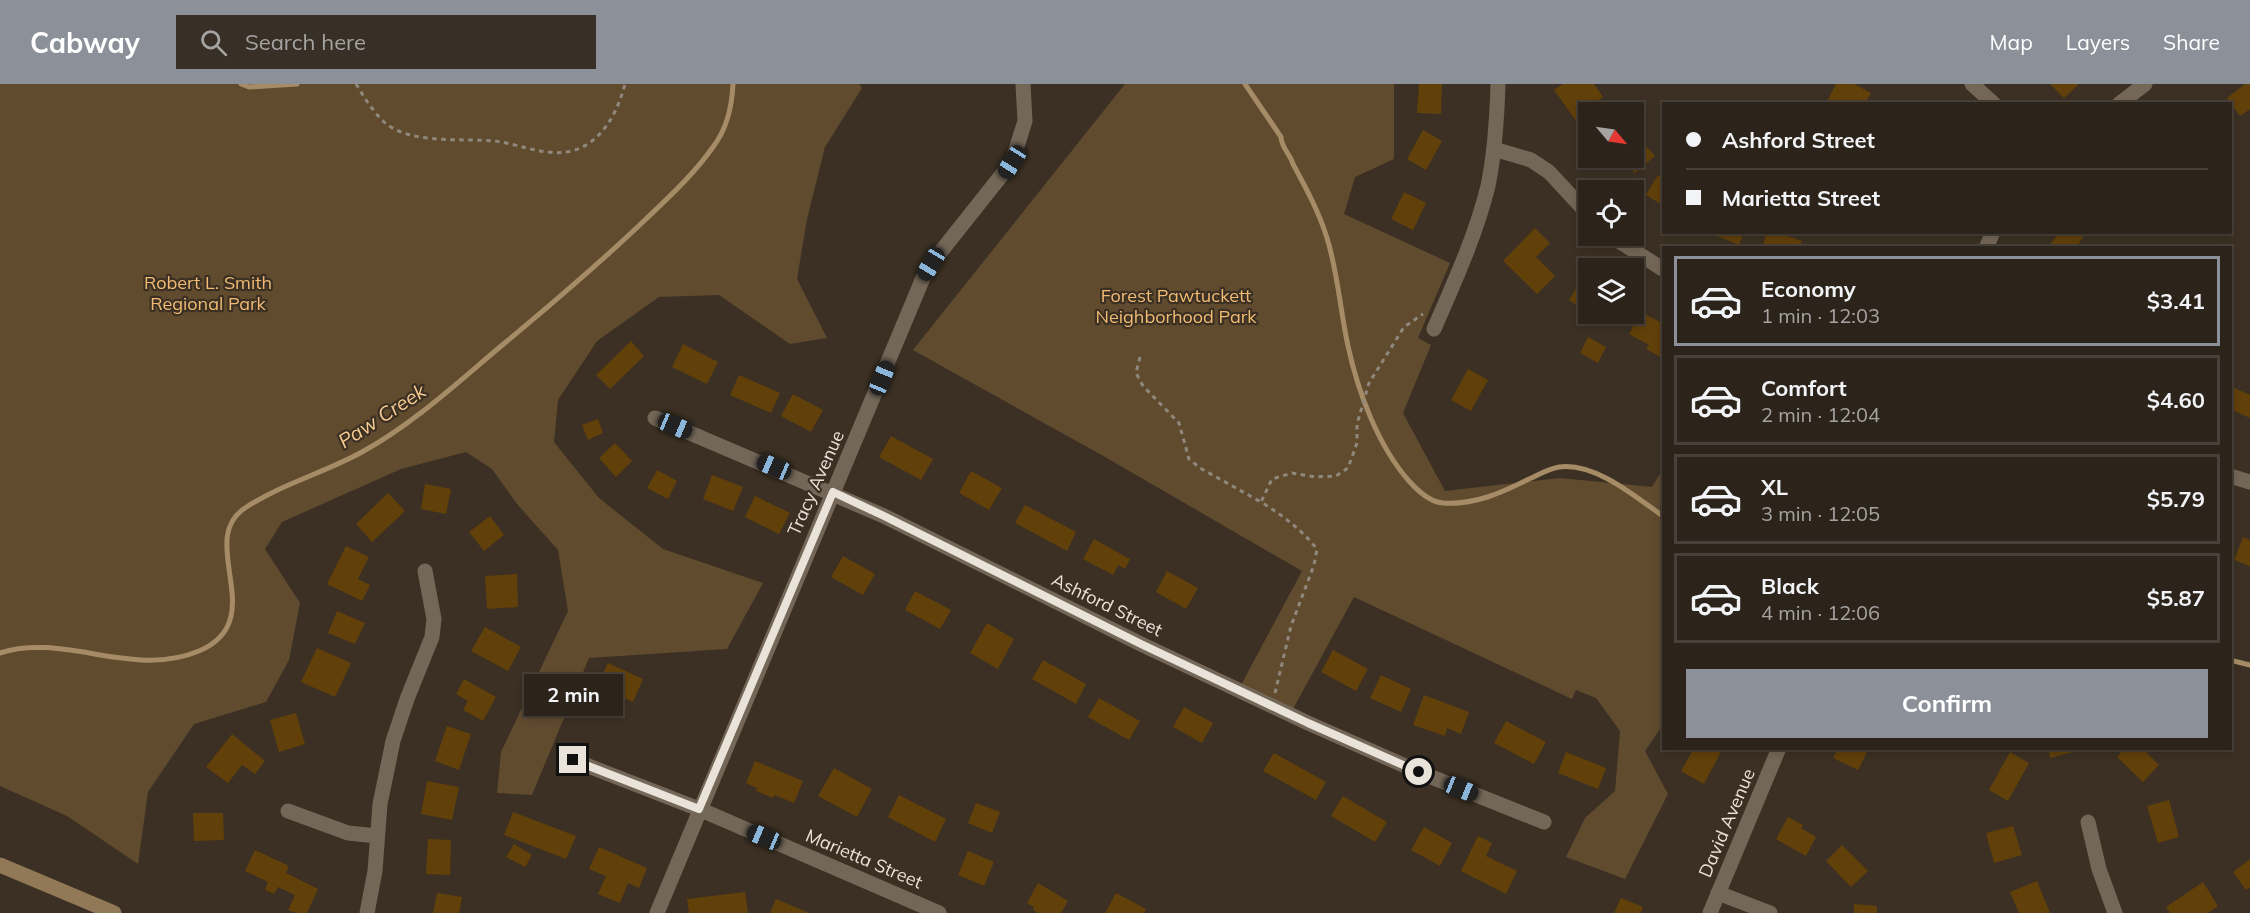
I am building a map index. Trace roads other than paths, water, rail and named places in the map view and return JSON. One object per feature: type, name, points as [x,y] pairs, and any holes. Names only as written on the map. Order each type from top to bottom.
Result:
[{"type":"main road","points":[[0,865],[114,913]]},
{"type":"street","name":"Tracy Avenue","points":[[657,913],[923,278],[931,264],[1012,162],[1025,121],[1023,84]]},
{"type":"street","points":[[1434,329],[1479,217],[1494,149],[1498,84]]},
{"type":"street","points":[[1972,84],[1992,102]]},
{"type":"street","points":[[2122,102],[2145,84]]},
{"type":"street","points":[[1494,149],[1531,160],[1549,172],[1578,203]]},
{"type":"street","points":[[1627,246],[1662,269]]},
{"type":"street","name":"Ashford Street","points":[[655,418],[833,492],[1271,706],[1409,768],[1544,822]]},
{"type":"street","points":[[2232,477],[2250,482]]},
{"type":"street","points":[[368,913],[375,871],[383,786],[393,741],[406,699],[432,637],[434,619],[425,571]]},
{"type":"street","name":"David Avenue","points":[[1710,913],[1778,750]]},
{"type":"street","name":"Marietta Street","points":[[573,760],[699,809],[939,913]]},
{"type":"street","points":[[288,811],[348,833],[377,836]]},
{"type":"street","points":[[2088,822],[2099,869],[2115,913]]},
{"type":"street","points":[[1718,893],[1770,913]]},
{"type":"waterway","points":[[241,84],[249,87],[297,84]]},
{"type":"waterway","name":"Paw Creek","points":[[0,653],[24,648],[49,648],[149,660],[174,658],[199,651],[220,637],[230,620],[232,601],[227,540],[232,522],[245,508],[259,500],[382,441],[454,386],[577,282],[664,202],[706,157],[725,125],[730,109],[733,84]]},
{"type":"waterway","points":[[1245,84],[1281,137],[1320,219],[1331,251],[1348,346],[1357,382],[1388,452],[1412,484],[1424,495],[1438,502],[1466,502],[1498,493],[1551,469],[1573,467],[1601,475],[1662,516]]},
{"type":"waterway","points":[[2232,660],[2250,665]]},
{"type":"park label","name":"Robert L. Smith Regional Park","points":[[208,293]]},
{"type":"park label","name":"Forest Pawtuckett Neighborhood Park","points":[[1176,306]]}]
